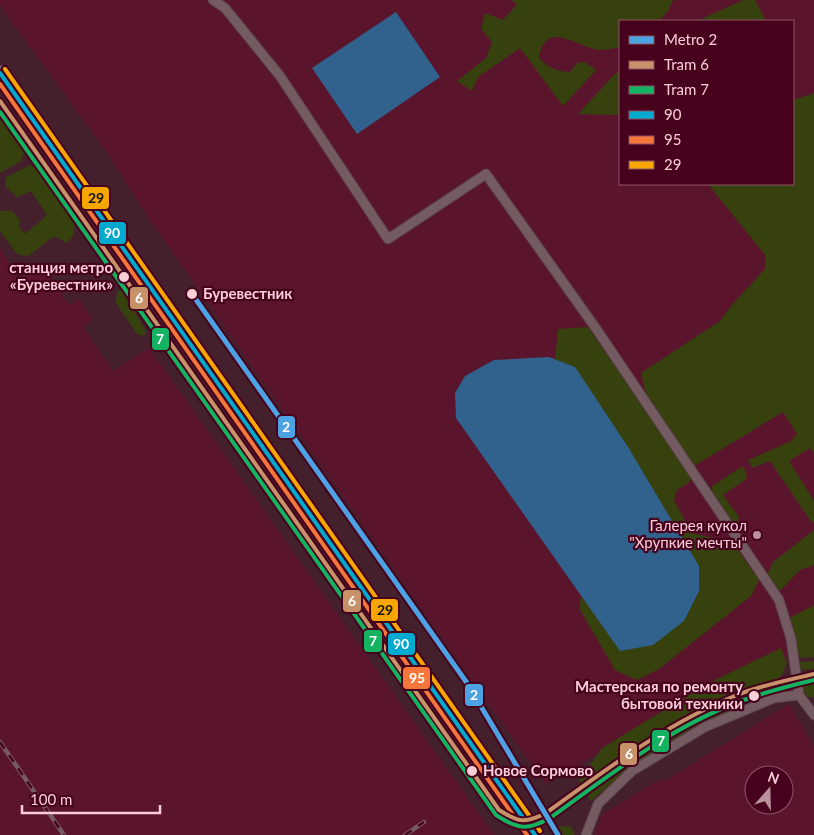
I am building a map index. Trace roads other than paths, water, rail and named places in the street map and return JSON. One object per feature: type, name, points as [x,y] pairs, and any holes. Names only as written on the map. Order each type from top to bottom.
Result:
[{"type":"main road","points":[[0,73],[535,835]]},
{"type":"street","points":[[213,0],[225,8],[280,76],[388,239],[486,174],[596,327],[778,600],[791,639],[799,695],[814,716]]},
{"type":"street","points":[[586,835],[598,804],[632,771],[705,727],[774,698],[799,695]]},
{"type":"water","points":[[396,12],[440,77],[357,134],[312,68]]},
{"type":"water","points":[[549,357],[575,367],[628,447],[699,566],[699,591],[684,621],[653,645],[620,651],[456,418],[455,393],[465,376],[494,360]]},
{"type":"railway","points":[[0,742],[64,835]]},
{"type":"railway","points":[[405,835],[424,822]]},
{"type":"metro line","name":"2","points":[[192,294],[467,683],[558,835]]},
{"type":"tram line","name":"6","points":[[0,101],[499,810],[511,817],[522,820],[539,817],[638,748],[686,719],[746,691],[814,674]]},
{"type":"tram line","name":"7","points":[[0,112],[496,815],[516,826],[535,825],[550,818],[641,753],[690,724],[750,698],[814,680]]},
{"type":"place","name":"станция метро «Буревестник»","points":[[124,277]]},
{"type":"place","name":"Буревестник","points":[[192,294]]},
{"type":"place","name":"Галерея кукол \"Хрупкие мечты\"","points":[[757,535]]},
{"type":"place","name":"Мастерская по ремонту бытовой техники","points":[[754,696]]},
{"type":"place","name":"Новое Сормово","points":[[472,771]]}]
